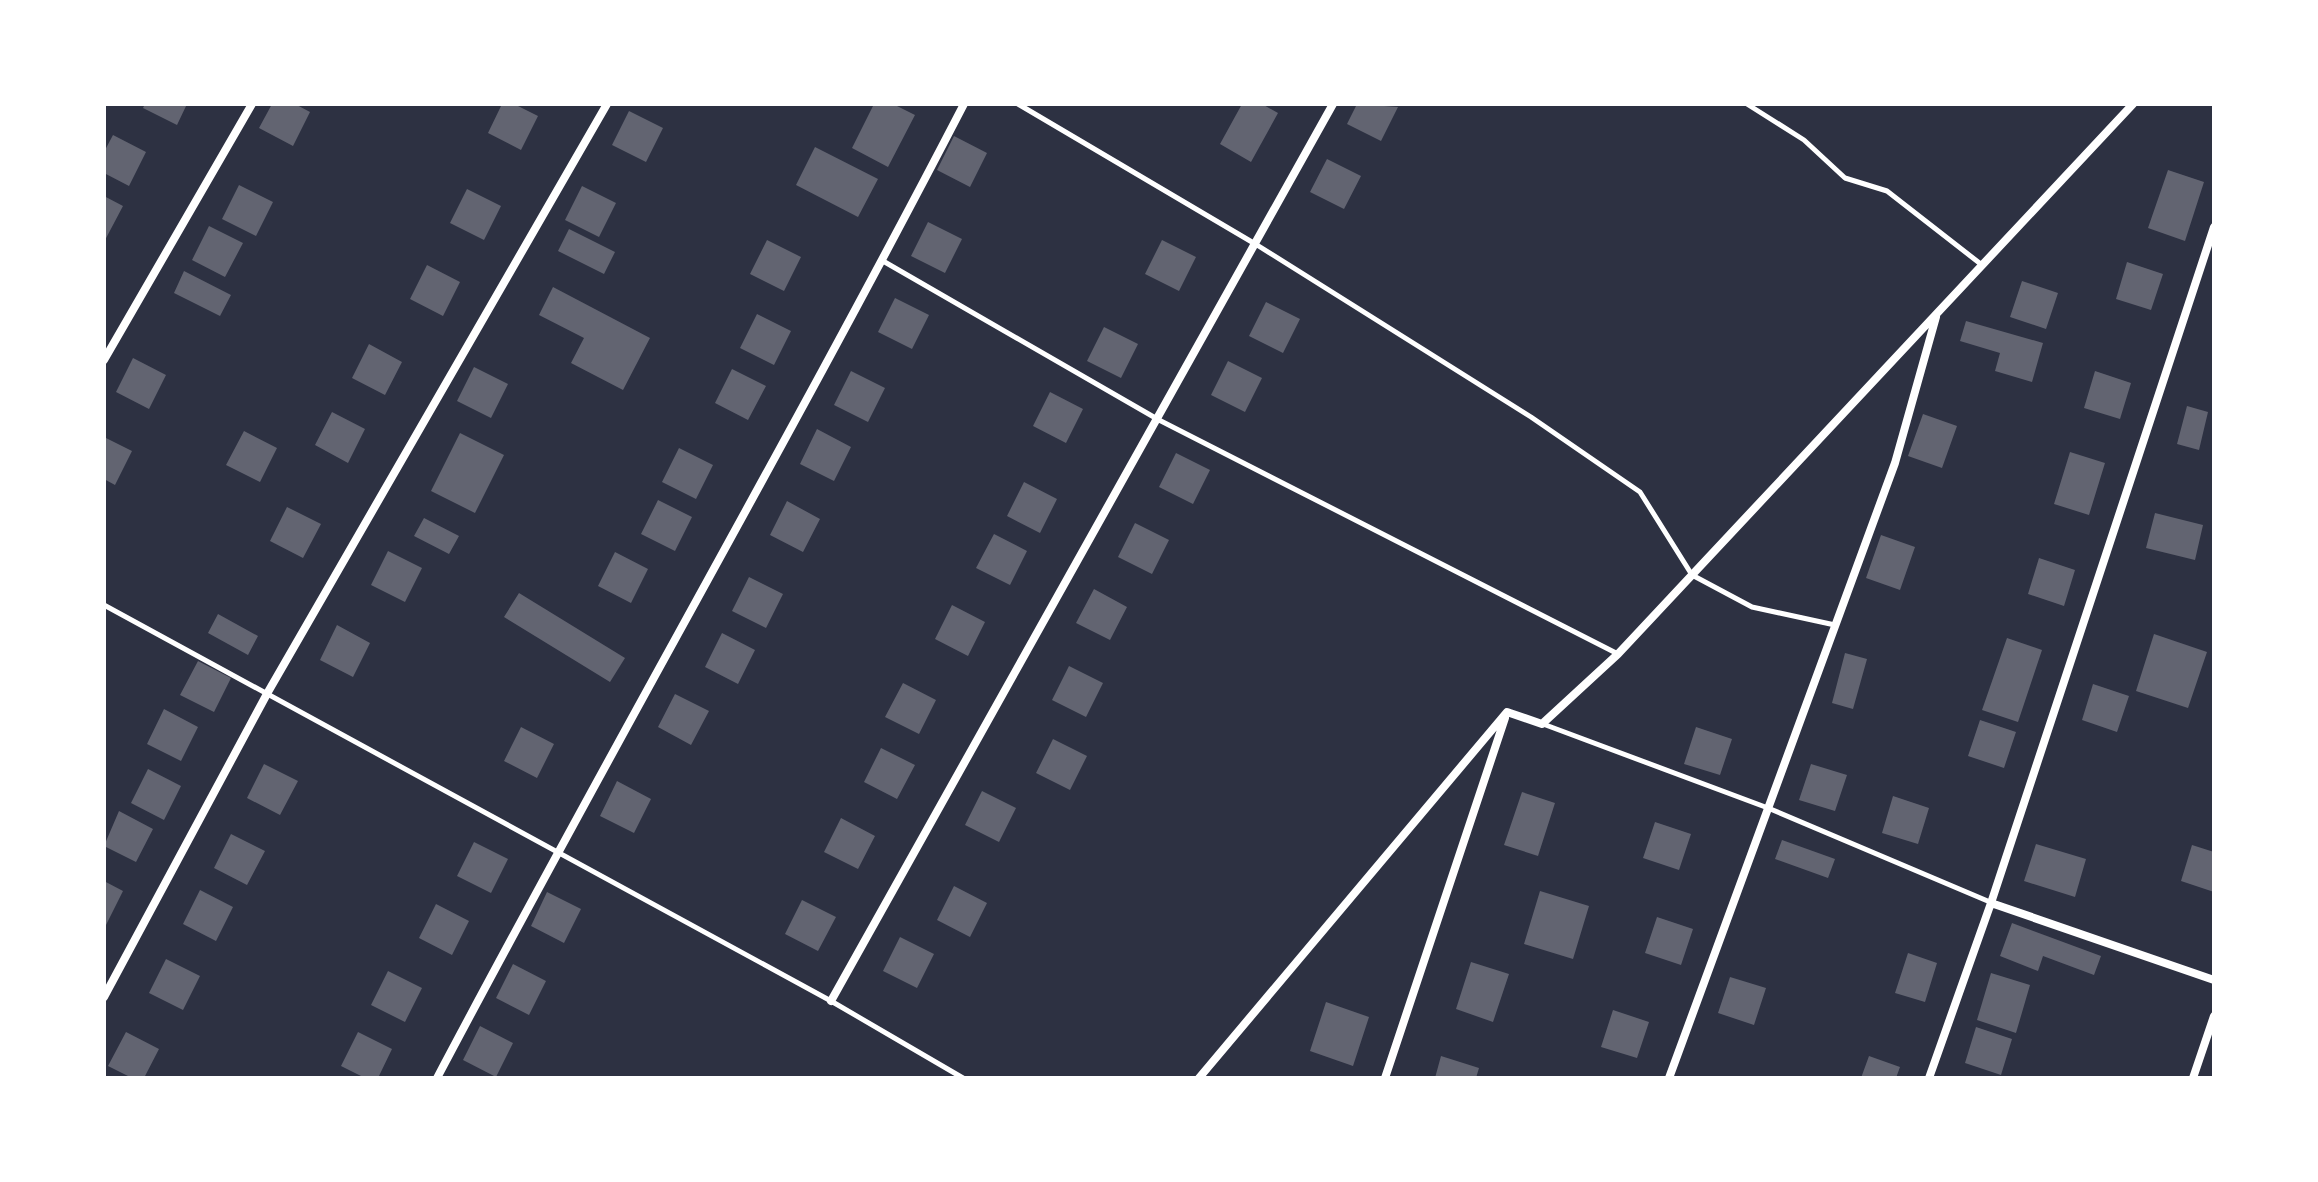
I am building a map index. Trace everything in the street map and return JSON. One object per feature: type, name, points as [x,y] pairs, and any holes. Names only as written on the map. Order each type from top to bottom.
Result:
[{"type":"street","points":[[104,360],[252,104]]},
{"type":"street","points":[[104,997],[268,692],[607,104]]},
{"type":"street","points":[[437,1078],[556,853],[883,261],[964,104]]},
{"type":"street","points":[[831,1001],[1257,245],[1333,104]]},
{"type":"street","points":[[1507,712],[1542,724],[1618,654],[2133,104]]},
{"type":"street","points":[[1929,1078],[1991,903],[2214,227]]},
{"type":"street","points":[[1669,1078],[1895,463],[1937,313]]},
{"type":"street","points":[[1199,1078],[1507,712]]},
{"type":"street","points":[[1385,1078],[1507,712]]},
{"type":"street","points":[[1991,903],[2214,980]]},
{"type":"street","points":[[2193,1078],[2214,1016]]},
{"type":"lane","points":[[1018,104],[1257,245],[1531,417],[1640,492],[1692,575],[1752,607],[1835,625]]},
{"type":"lane","points":[[1747,104],[1804,140],[1845,178],[1887,191],[1982,265]]},
{"type":"lane","points":[[883,261],[1159,420],[1618,654]]},
{"type":"lane","points":[[104,605],[831,1001],[963,1078]]},
{"type":"lane","points":[[1542,724],[1768,808],[1991,903]]},
{"type":"building","points":[[145,104],[187,104],[177,125],[143,108]]},
{"type":"building","points":[[272,104],[295,104],[310,112],[293,146],[259,128]]},
{"type":"building","points":[[502,104],[514,104],[538,116],[521,150],[488,133]]},
{"type":"building","points":[[874,104],[893,104],[915,115],[888,167],[852,148]]},
{"type":"building","points":[[1242,104],[1262,104],[1278,113],[1251,162],[1220,144]]},
{"type":"building","points":[[1357,104],[1398,107],[1381,141],[1347,124]]},
{"type":"building","points":[[629,111],[663,128],[646,162],[612,145]]},
{"type":"building","points":[[113,135],[146,152],[129,186],[104,173],[104,152]]},
{"type":"building","points":[[954,136],[987,153],[970,187],[937,170]]},
{"type":"building","points":[[815,147],[878,179],[858,217],[796,185]]},
{"type":"building","points":[[1327,159],[1361,176],[1344,209],[1310,192]]},
{"type":"building","points":[[2168,170],[2204,182],[2185,241],[2148,228]]},
{"type":"building","points":[[239,185],[273,202],[256,236],[222,219]]},
{"type":"building","points":[[582,186],[616,203],[599,237],[565,220]]},
{"type":"building","points":[[467,189],[501,206],[484,240],[450,223]]},
{"type":"building","points":[[104,196],[123,206],[104,242]]},
{"type":"building","points":[[928,222],[962,239],[945,273],[911,256]]},
{"type":"building","points":[[209,226],[243,243],[225,277],[192,260]]},
{"type":"building","points":[[569,229],[615,252],[604,274],[558,251]]},
{"type":"building","points":[[767,240],[801,257],[784,291],[750,274]]},
{"type":"building","points":[[1162,240],[1196,257],[1179,291],[1145,274]]},
{"type":"building","points":[[2127,262],[2163,274],[2151,310],[2116,299]]},
{"type":"building","points":[[427,265],[460,282],[443,316],[410,299]]},
{"type":"building","points":[[184,271],[231,295],[220,316],[174,293]]},
{"type":"building","points":[[2022,281],[2058,293],[2046,329],[2010,317]]},
{"type":"building","points":[[553,287],[650,338],[623,390],[571,363],[584,338],[539,315]]},
{"type":"building","points":[[895,298],[929,315],[912,349],[878,332]]},
{"type":"building","points":[[1266,302],[1300,319],[1283,353],[1249,336]]},
{"type":"building","points":[[757,314],[791,331],[774,365],[740,348]]},
{"type":"building","points":[[1966,321],[2043,343],[2032,382],[1995,371],[2000,353],[1960,341]]},
{"type":"building","points":[[1104,327],[1138,344],[1121,378],[1087,361]]},
{"type":"building","points":[[369,344],[402,362],[385,395],[352,378]]},
{"type":"building","points":[[133,358],[166,375],[149,409],[116,392]]},
{"type":"building","points":[[1228,361],[1262,378],[1245,412],[1211,395]]},
{"type":"building","points":[[474,367],[508,384],[491,418],[457,401]]},
{"type":"building","points":[[732,369],[766,386],[748,420],[715,403]]},
{"type":"building","points":[[851,371],[885,388],[868,422],[834,405]]},
{"type":"building","points":[[2095,371],[2131,383],[2120,419],[2084,408]]},
{"type":"building","points":[[1050,392],[1083,409],[1066,443],[1033,426]]},
{"type":"building","points":[[2187,406],[2208,412],[2199,450],[2177,444]]},
{"type":"building","points":[[332,412],[365,429],[348,463],[315,445]]},
{"type":"building","points":[[1923,414],[1957,426],[1942,468],[1908,456]]},
{"type":"building","points":[[817,429],[851,447],[834,481],[800,464]]},
{"type":"building","points":[[244,431],[277,448],[260,482],[226,465]]},
{"type":"building","points":[[460,433],[504,455],[475,513],[431,491]]},
{"type":"building","points":[[104,437],[132,451],[115,485],[104,479]]},
{"type":"building","points":[[679,448],[713,465],[696,499],[662,482]]},
{"type":"building","points":[[2070,452],[2105,463],[2089,515],[2054,504]]},
{"type":"building","points":[[1176,453],[1210,470],[1193,504],[1159,487]]},
{"type":"building","points":[[1024,482],[1057,499],[1040,533],[1007,516]]},
{"type":"building","points":[[658,500],[692,517],[675,551],[641,534]]},
{"type":"building","points":[[787,501],[820,519],[803,552],[770,535]]},
{"type":"building","points":[[287,507],[321,524],[303,558],[270,541]]},
{"type":"building","points":[[2155,513],[2203,525],[2195,560],[2146,548]]},
{"type":"building","points":[[424,518],[459,536],[449,554],[414,536]]},
{"type":"building","points":[[1135,523],[1169,540],[1152,574],[1118,557]]},
{"type":"building","points":[[994,534],[1027,551],[1010,585],[976,568]]},
{"type":"building","points":[[1881,535],[1915,547],[1900,590],[1866,578]]},
{"type":"building","points":[[388,551],[422,568],[405,602],[371,585]]},
{"type":"building","points":[[615,552],[648,569],[631,603],[598,586]]},
{"type":"building","points":[[2039,558],[2075,570],[2064,606],[2028,594]]},
{"type":"building","points":[[749,577],[783,594],[766,628],[732,611]]},
{"type":"building","points":[[1094,589],[1127,607],[1110,640],[1076,623]]},
{"type":"building","points":[[519,593],[625,658],[610,682],[504,617]]},
{"type":"building","points":[[952,605],[985,622],[968,656],[935,639]]},
{"type":"building","points":[[218,614],[258,636],[248,655],[208,633]]},
{"type":"building","points":[[337,625],[370,643],[353,677],[320,660]]},
{"type":"building","points":[[722,633],[755,650],[738,684],[705,667]]},
{"type":"building","points":[[2154,634],[2207,652],[2188,708],[2136,691]]},
{"type":"building","points":[[2007,638],[2042,650],[2018,722],[1982,710]]},
{"type":"building","points":[[1845,653],[1867,659],[1853,709],[1832,703]]},
{"type":"building","points":[[198,661],[231,678],[214,712],[180,695]]},
{"type":"building","points":[[1069,666],[1103,683],[1086,717],[1052,700]]},
{"type":"building","points":[[903,683],[936,700],[919,734],[885,717]]},
{"type":"building","points":[[2093,684],[2129,696],[2117,732],[2082,720]]},
{"type":"building","points":[[675,694],[709,711],[691,745],[658,727]]},
{"type":"building","points":[[164,709],[198,727],[181,761],[147,744]]},
{"type":"building","points":[[1980,720],[2016,732],[2004,768],[1968,756]]},
{"type":"building","points":[[521,727],[554,744],[537,778],[504,761]]},
{"type":"building","points":[[1696,727],[1732,739],[1720,775],[1684,764]]},
{"type":"building","points":[[1053,739],[1087,756],[1070,790],[1036,773]]},
{"type":"building","points":[[881,748],[915,765],[897,799],[864,782]]},
{"type":"building","points":[[264,764],[298,781],[280,815],[247,798]]},
{"type":"building","points":[[1811,764],[1847,775],[1835,811],[1799,800]]},
{"type":"building","points":[[148,769],[181,786],[164,820],[131,803]]},
{"type":"building","points":[[617,781],[651,799],[634,833],[600,816]]},
{"type":"building","points":[[982,791],[1016,808],[999,842],[965,825]]},
{"type":"building","points":[[1522,792],[1555,803],[1538,856],[1504,845]]},
{"type":"building","points":[[1893,796],[1929,808],[1918,844],[1882,833]]},
{"type":"building","points":[[119,811],[153,829],[136,862],[104,846]]},
{"type":"building","points":[[841,818],[875,836],[858,869],[824,852]]},
{"type":"building","points":[[1655,822],[1691,834],[1679,870],[1643,858]]},
{"type":"building","points":[[231,834],[265,851],[247,885],[214,868]]},
{"type":"building","points":[[1782,840],[1835,859],[1828,878],[1775,859]]},
{"type":"building","points":[[474,842],[508,859],[491,893],[457,876]]},
{"type":"building","points":[[2036,844],[2086,859],[2075,897],[2024,881]]},
{"type":"building","points":[[2192,845],[2214,852],[2214,892],[2181,881]]},
{"type":"building","points":[[104,881],[123,891],[106,925],[104,924]]},
{"type":"building","points":[[954,886],[987,903],[970,937],[937,920]]},
{"type":"building","points":[[200,890],[233,907],[216,941],[183,924]]},
{"type":"building","points":[[1540,891],[1589,906],[1573,959],[1524,944]]},
{"type":"building","points":[[547,892],[581,909],[564,943],[531,926]]},
{"type":"building","points":[[802,900],[836,917],[818,951],[785,934]]},
{"type":"building","points":[[436,904],[469,921],[452,955],[419,938]]},
{"type":"building","points":[[1657,917],[1693,929],[1681,965],[1645,953]]},
{"type":"building","points":[[2012,923],[2101,956],[2094,975],[2043,956],[2038,971],[2000,956]]},
{"type":"building","points":[[900,937],[934,954],[917,988],[883,971]]},
{"type":"building","points":[[1908,953],[1937,963],[1925,1002],[1895,993]]},
{"type":"building","points":[[166,959],[200,976],[183,1010],[149,993]]},
{"type":"building","points":[[1471,962],[1509,974],[1493,1022],[1456,1009]]},
{"type":"building","points":[[513,964],[546,981],[529,1015],[496,998]]},
{"type":"building","points":[[388,971],[422,988],[405,1022],[371,1005]]},
{"type":"building","points":[[1991,973],[2030,985],[2016,1033],[1977,1020]]},
{"type":"building","points":[[1730,977],[1766,988],[1754,1025],[1718,1013]]},
{"type":"building","points":[[1326,1002],[1369,1017],[1353,1066],[1310,1051]]},
{"type":"building","points":[[1613,1010],[1649,1022],[1637,1058],[1601,1047]]},
{"type":"building","points":[[480,1026],[513,1043],[496,1077],[463,1060]]},
{"type":"building","points":[[1976,1027],[2012,1039],[2001,1075],[1965,1063]]},
{"type":"building","points":[[126,1032],[159,1049],[144,1078],[132,1078],[108,1066]]},
{"type":"building","points":[[358,1032],[392,1049],[378,1078],[365,1078],[341,1066]]},
{"type":"building","points":[[1441,1056],[1479,1068],[1476,1078],[1435,1078]]},
{"type":"building","points":[[1869,1056],[1900,1067],[1896,1078],[1861,1078]]}]
